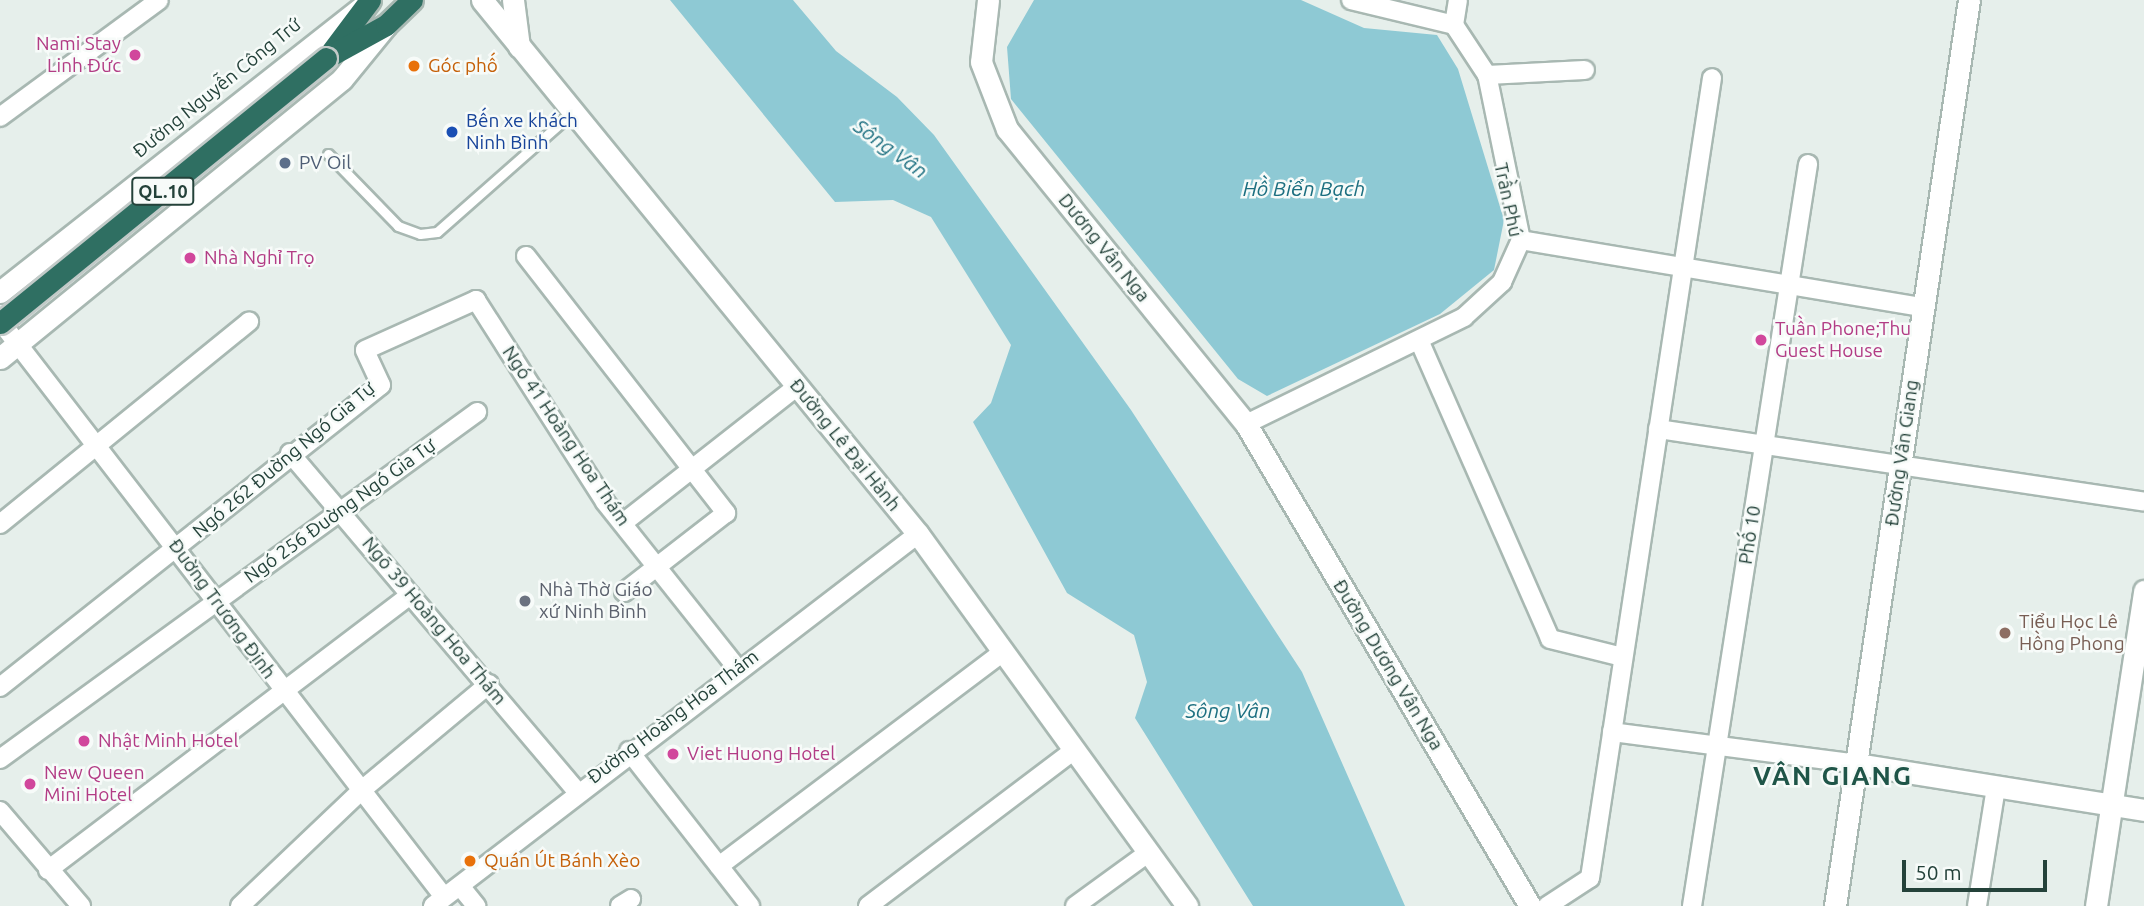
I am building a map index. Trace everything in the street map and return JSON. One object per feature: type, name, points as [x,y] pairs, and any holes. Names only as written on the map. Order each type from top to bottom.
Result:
[{"type":"highway","points":[[326,58],[386,25],[412,0]]},
{"type":"highway","name":"Đường Nguyễn Công Trứ","points":[[326,58],[369,1]]},
{"type":"highway","name":"QL.10","points":[[0,322],[326,58]]},
{"type":"street","points":[[0,117],[159,0]]},
{"type":"street","name":"Đường Lê Đại Hành","points":[[482,0],[918,534],[1187,906]]},
{"type":"street","points":[[513,0],[519,48]]},
{"type":"street","name":"Dương Vân Nga","points":[[988,0],[981,62],[1007,129],[1246,424]]},
{"type":"street","points":[[1350,0],[1454,24],[1458,0]]},
{"type":"street","name":"Đường Vân Giang","points":[[1835,906],[1969,0]]},
{"type":"street","name":"Đường Nguyễn Công Trứ","points":[[0,292],[369,1]]},
{"type":"street","name":"Trần Phú","points":[[1246,424],[1464,317],[1502,282],[1521,240],[1487,75],[1454,24]]},
{"type":"street","points":[[0,358],[342,79],[386,25]]},
{"type":"street","points":[[1487,75],[1584,70]]},
{"type":"street","points":[[1547,906],[1590,878],[1712,78]]},
{"type":"street","name":"Phố 10","points":[[1692,906],[1808,163]]},
{"type":"street","points":[[1521,240],[1789,287],[1923,307]]},
{"type":"street","points":[[526,256],[726,513],[624,592]]},
{"type":"street","name":"Ngó 262 Đuờng Ngó Gia Tự","points":[[0,687],[179,548],[290,453],[381,385],[365,350],[476,300]]},
{"type":"street","name":"Ngó 41 Hoàng Hoa Thám","points":[[476,300],[623,523],[738,669]]},
{"type":"street","name":"Đuờng Trương Định","points":[[0,322],[97,448],[179,548],[284,695],[363,789],[438,902]]},
{"type":"street","points":[[0,524],[249,322]]},
{"type":"street","points":[[1419,340],[1550,639],[1623,657]]},
{"type":"street","points":[[623,523],[798,386]]},
{"type":"street","name":"Ngó 256 Đuờng Ngó Gia Tự","points":[[0,759],[340,508],[477,412]]},
{"type":"street","name":"Đường Dương Vân Nga","points":[[1246,424],[1530,906]]},
{"type":"street","points":[[1658,429],[2144,502]]},
{"type":"street","name":"Ngõ 39 Hoàng Hoa Thám","points":[[290,453],[340,508],[410,595],[489,684],[576,790]]},
{"type":"street","name":"Đường Hoàng Hoa Thám","points":[[438,902],[576,790],[918,534]]},
{"type":"street","points":[[2096,906],[2144,591]]},
{"type":"street","points":[[48,870],[284,695],[410,595]]},
{"type":"street","points":[[719,866],[1003,652]]},
{"type":"street","points":[[240,906],[363,789],[489,684]]},
{"type":"street","points":[[1612,732],[1857,764],[2144,810]]},
{"type":"street","points":[[868,906],[1074,750]]},
{"type":"street","points":[[629,751],[750,906]]},
{"type":"street","points":[[1977,906],[1996,788]]},
{"type":"street","points":[[0,811],[81,906]]},
{"type":"street","points":[[1075,906],[1148,853]]},
{"type":"street","points":[[460,886],[476,906]]},
{"type":"lane","points":[[328,154],[398,226],[420,234],[437,232],[574,111]]},
{"type":"water","name":"Sông Vân","points":[[670,0],[793,0],[836,51],[897,97],[934,135],[1131,410],[1302,672],[1405,906],[1253,906],[1135,718],[1147,682],[1134,635],[1067,593],[973,422],[991,403],[1011,345],[931,217],[893,200],[835,202]]},
{"type":"water","name":"Hồ Biển Bạch","points":[[1034,0],[1301,0],[1364,28],[1437,35],[1458,69],[1504,220],[1494,270],[1440,314],[1267,396],[1238,379],[1011,99],[1007,47]]},
{"type":"place","name":"Nami Stay Linh Đức","points":[[135,55]]},
{"type":"place","name":"Góc phố","points":[[414,66]]},
{"type":"place","name":"Bến xe khách Ninh Bình","points":[[452,132]]},
{"type":"place","name":"PV Oil","points":[[285,163]]},
{"type":"place","name":"Nhà Nghỉ Trọ","points":[[190,258]]},
{"type":"place","name":"Tuần Phone;Thu Guest House","points":[[1761,340]]},
{"type":"place","name":"Nhà Thờ Giáo xứ Ninh Bình","points":[[525,601]]},
{"type":"place","name":"Tiểu Học Lê Hồng Phong","points":[[2005,633]]},
{"type":"place","name":"Nhật Minh Hotel","points":[[84,741]]},
{"type":"place","name":"Viet Huong Hotel","points":[[673,754]]},
{"type":"place","name":"New Queen Mini Hotel","points":[[30,784]]},
{"type":"place","name":"Quán Út Bánh Xèo","points":[[470,861]]},
{"type":"district","name":"VÂN GIANG","points":[[1833,776]]}]
